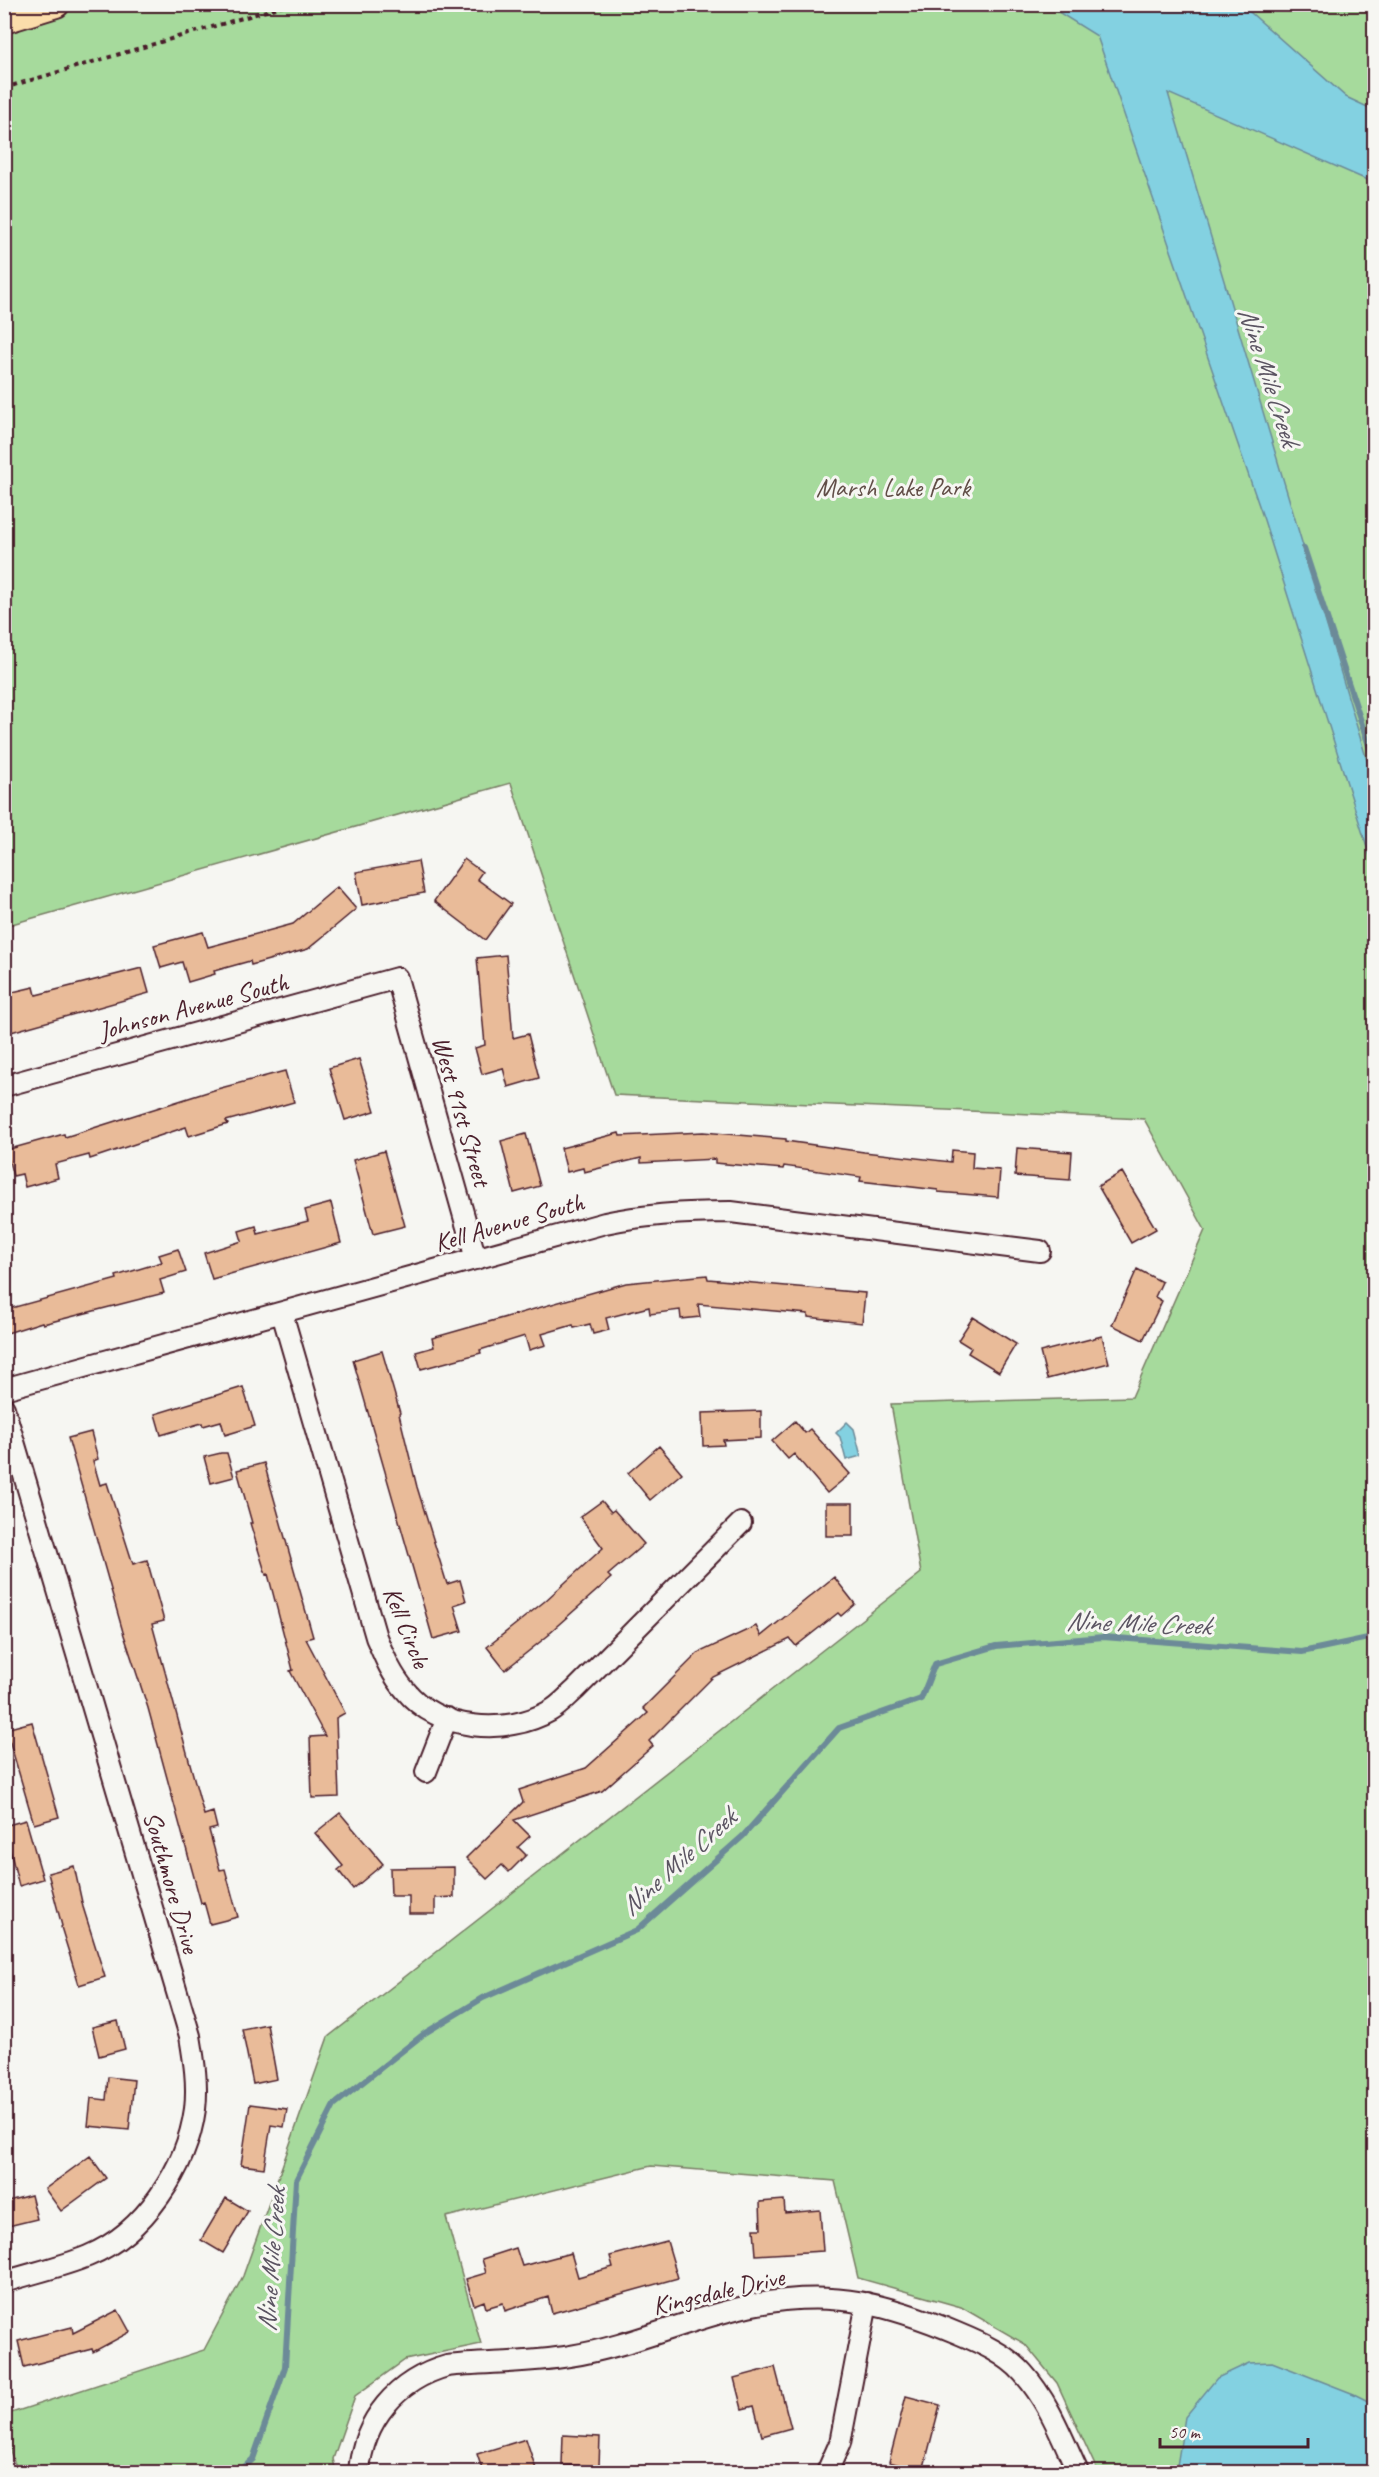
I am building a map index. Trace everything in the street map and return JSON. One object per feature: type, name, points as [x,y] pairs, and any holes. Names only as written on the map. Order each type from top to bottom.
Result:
[{"type":"main road","points":[[4,20],[56,4]]},
{"type":"street","name":"Johnson Avenue South","points":[[4,1086],[397,978]]},
{"type":"street","name":"West 91st Street","points":[[397,978],[476,1259]]},
{"type":"street","name":"Kell Avenue South","points":[[4,1389],[605,1222],[647,1214],[731,1212],[1040,1251]]},
{"type":"street","name":"Kell Circle","points":[[282,1313],[376,1637],[388,1667],[406,1692],[431,1711],[459,1723],[491,1728],[522,1722],[550,1711],[575,1690],[741,1523]]},
{"type":"street","name":"Southmore Drive","points":[[4,1408],[190,2036],[196,2072],[195,2109],[186,2145],[171,2180],[149,2210],[121,2235],[90,2255],[4,2282]]},
{"type":"street","points":[[426,1772],[447,1718]]},
{"type":"street","name":"Kingsdale Drive","points":[[359,2472],[360,2456],[369,2429],[385,2404],[404,2385],[429,2371],[447,2366],[569,2356],[757,2304],[802,2299],[846,2299],[891,2307],[975,2341],[1007,2360],[1022,2372],[1040,2395],[1054,2419],[1078,2472]]},
{"type":"street","points":[[827,2472],[840,2443],[867,2303]]},
{"type":"path","points":[[4,88],[290,4]]},
{"type":"green space","name":"Marsh Lake Park","points":[[5,5],[1374,5],[1374,2472],[1098,2472],[1057,2383],[1025,2344],[961,2307],[858,2278],[835,2181],[651,2166],[446,2217],[481,2344],[405,2360],[355,2396],[333,2459],[336,2472],[18,2472],[5,2437],[5,2415],[204,2350],[243,2276],[328,2037],[921,1573],[891,1404],[1132,1397],[1205,1230],[1144,1119],[614,1095],[511,783],[5,926]]},
{"type":"water","points":[[1047,5],[1242,5],[1346,97],[1374,110],[1374,183],[1168,93],[1374,784],[1374,869],[1264,520],[1097,36]]},
{"type":"water","points":[[847,1422],[854,1429],[861,1456],[846,1460],[840,1437],[836,1433]]},
{"type":"water","points":[[1272,2362],[1374,2404],[1374,2472],[1176,2472],[1185,2417],[1217,2378],[1249,2363]]},
{"type":"building","points":[[464,859],[482,872],[477,879],[511,904],[485,940],[434,901]]},
{"type":"building","points":[[418,861],[424,893],[362,905],[356,872]]},
{"type":"building","points":[[337,887],[356,909],[308,949],[251,965],[250,961],[214,971],[215,974],[188,982],[182,962],[161,968],[154,945],[203,932],[208,947],[293,924]]},
{"type":"building","points":[[506,955],[513,1038],[528,1034],[539,1078],[508,1087],[503,1068],[482,1074],[475,1048],[485,1045],[477,958]]},
{"type":"building","points":[[142,968],[149,993],[4,1034],[4,994],[34,987],[36,995]]},
{"type":"building","points":[[359,1059],[375,1111],[345,1120],[329,1068]]},
{"type":"building","points":[[285,1071],[294,1102],[226,1121],[228,1124],[189,1136],[186,1127],[90,1159],[89,1155],[55,1164],[58,1178],[25,1187],[22,1174],[13,1176],[6,1150],[64,1134],[65,1137],[217,1089]]},
{"type":"building","points":[[703,1132],[786,1139],[786,1141],[864,1152],[951,1162],[952,1150],[973,1152],[972,1168],[1000,1170],[998,1197],[938,1192],[938,1190],[860,1181],[861,1177],[784,1166],[783,1169],[715,1163],[715,1159],[641,1163],[641,1158],[584,1172],[583,1168],[567,1172],[561,1148],[619,1133],[620,1136]]},
{"type":"building","points":[[526,1134],[540,1186],[514,1193],[501,1141]]},
{"type":"building","points":[[1017,1148],[1072,1152],[1070,1180],[1015,1176]]},
{"type":"building","points":[[384,1151],[405,1226],[373,1234],[353,1160]]},
{"type":"building","points":[[1122,1172],[1156,1229],[1131,1243],[1098,1186]]},
{"type":"building","points":[[331,1203],[341,1243],[212,1279],[204,1253],[242,1241],[239,1231],[256,1226],[258,1234],[308,1221],[305,1210]]},
{"type":"building","points":[[178,1249],[186,1272],[160,1280],[164,1293],[43,1324],[42,1322],[4,1334],[4,1310],[117,1279],[116,1276],[162,1262],[159,1255]]},
{"type":"building","points":[[1137,1269],[1162,1282],[1155,1297],[1162,1301],[1143,1340],[1112,1325]]},
{"type":"building","points":[[707,1275],[708,1279],[865,1293],[862,1323],[808,1317],[808,1314],[698,1304],[700,1317],[681,1319],[680,1310],[650,1314],[649,1307],[606,1318],[609,1330],[593,1334],[590,1324],[574,1328],[573,1325],[542,1334],[546,1345],[529,1350],[525,1336],[480,1350],[481,1353],[421,1369],[416,1352],[434,1347],[432,1338],[626,1283]]},
{"type":"building","points":[[973,1317],[1016,1344],[999,1372],[968,1353],[971,1348],[958,1340]]},
{"type":"building","points":[[1102,1336],[1109,1363],[1047,1379],[1040,1352]]},
{"type":"building","points":[[382,1351],[400,1413],[417,1487],[447,1584],[460,1580],[466,1601],[454,1605],[462,1631],[433,1639],[353,1360]]},
{"type":"building","points":[[243,1387],[255,1426],[225,1435],[221,1421],[203,1426],[202,1423],[161,1435],[155,1414]]},
{"type":"building","points":[[761,1411],[761,1438],[723,1440],[724,1445],[703,1446],[702,1413]]},
{"type":"building","points":[[795,1421],[805,1433],[810,1429],[850,1474],[827,1493],[794,1454],[788,1459],[772,1441]]},
{"type":"building","points":[[91,1432],[98,1459],[93,1461],[100,1485],[107,1483],[133,1564],[147,1560],[164,1621],[152,1624],[204,1815],[213,1812],[217,1828],[209,1830],[220,1870],[225,1869],[238,1917],[210,1924],[204,1902],[201,1903],[148,1708],[123,1632],[68,1438]]},
{"type":"building","points":[[659,1446],[682,1473],[650,1500],[628,1473]]},
{"type":"building","points":[[227,1453],[234,1477],[211,1483],[204,1457]]},
{"type":"building","points":[[264,1463],[313,1637],[306,1639],[345,1713],[336,1718],[339,1797],[312,1798],[310,1737],[325,1736],[290,1671],[293,1670],[268,1574],[266,1575],[250,1523],[252,1523],[237,1470]]},
{"type":"building","points":[[602,1501],[611,1512],[614,1510],[644,1544],[608,1575],[611,1578],[550,1634],[505,1670],[487,1647],[545,1601],[603,1548],[580,1517]]},
{"type":"building","points":[[826,1503],[853,1503],[853,1536],[826,1536]]},
{"type":"building","points":[[834,1577],[855,1604],[841,1616],[838,1613],[796,1646],[790,1639],[713,1677],[649,1741],[653,1746],[602,1791],[514,1820],[530,1836],[518,1847],[526,1855],[509,1872],[502,1865],[487,1879],[466,1858],[523,1802],[519,1790],[586,1768],[648,1713],[643,1708],[698,1653],[756,1626],[761,1636]]},
{"type":"building","points":[[32,1722],[59,1817],[34,1824],[6,1729]]},
{"type":"building","points":[[340,1813],[383,1864],[353,1889],[338,1870],[343,1866],[315,1833]]},
{"type":"building","points":[[26,1820],[43,1879],[19,1886],[4,1826]]},
{"type":"building","points":[[74,1866],[83,1907],[105,1977],[79,1985],[61,1927],[48,1873]]},
{"type":"building","points":[[454,1867],[454,1897],[435,1898],[435,1914],[409,1914],[409,1896],[391,1896],[390,1868]]},
{"type":"building","points":[[118,2021],[125,2049],[99,2056],[92,2027]]},
{"type":"building","points":[[267,2024],[277,2079],[253,2084],[242,2029]]},
{"type":"building","points":[[108,2077],[134,2080],[129,2130],[88,2126],[91,2098],[106,2100]]},
{"type":"building","points":[[250,2104],[287,2109],[284,2127],[271,2125],[264,2168],[241,2165]]},
{"type":"building","points":[[90,2156],[106,2178],[61,2211],[45,2189]]},
{"type":"building","points":[[31,2195],[37,2219],[4,2227],[4,2202]]},
{"type":"building","points":[[226,2198],[248,2211],[223,2253],[201,2240]]},
{"type":"building","points":[[784,2200],[785,2213],[820,2210],[823,2251],[756,2255],[754,2229],[761,2229],[760,2202]]},
{"type":"building","points":[[667,2241],[678,2278],[552,2313],[548,2297],[505,2311],[503,2303],[486,2308],[484,2301],[474,2305],[466,2279],[486,2273],[482,2259],[516,2248],[522,2266],[571,2253],[578,2277],[613,2267],[610,2256]]},
{"type":"building","points":[[118,2310],[130,2332],[93,2352],[92,2349],[24,2367],[18,2341],[72,2327],[73,2333]]},
{"type":"building","points":[[775,2367],[791,2428],[762,2436],[754,2406],[742,2409],[734,2378]]},
{"type":"building","points":[[906,2396],[940,2405],[923,2471],[889,2462]]},
{"type":"building","points":[[563,2435],[600,2437],[599,2466],[562,2465]]},
{"type":"building","points":[[526,2439],[536,2469],[526,2472],[483,2472],[477,2454]]},
{"type":"waterway","name":"Nine Mile Creek","points":[[1304,548],[1374,761]]},
{"type":"waterway","name":"Nine Mile Creek","points":[[239,2472],[253,2459],[285,2367],[296,2180],[334,2105],[425,2033],[483,1998],[637,1930],[743,1836],[839,1728],[921,1699],[935,1664],[996,1646],[1103,1637],[1302,1652],[1368,1638],[1374,1634]]}]
